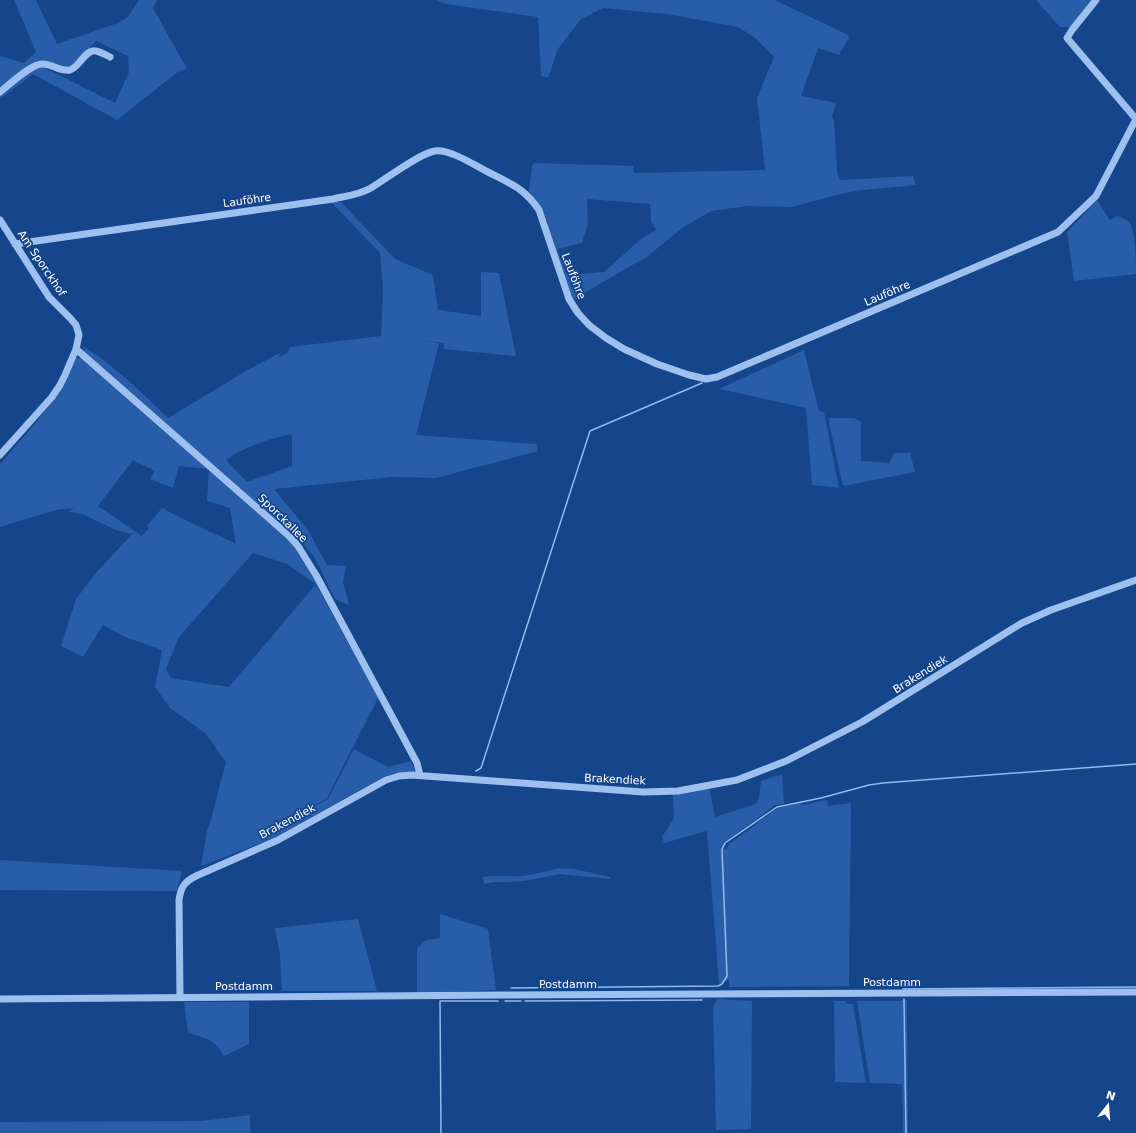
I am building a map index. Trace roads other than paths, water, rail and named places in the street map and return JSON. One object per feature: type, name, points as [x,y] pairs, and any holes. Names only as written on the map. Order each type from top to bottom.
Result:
[{"type":"street","points":[[1096,0],[1067,38],[1136,119]]},
{"type":"street","points":[[0,92],[35,65],[43,64],[64,70],[70,70],[92,51],[96,50],[110,57]]},
{"type":"street","name":"Lauföhre","points":[[15,244],[333,199],[358,194],[371,188],[424,154],[435,151],[449,153],[516,186],[531,198],[539,210],[569,298],[578,313],[589,325],[618,346],[641,358],[689,376],[706,379],[717,377],[1058,232],[1096,196],[1136,119]]},
{"type":"street","name":"Am Sporckhof","points":[[0,220],[49,297],[76,325],[79,335],[76,349],[66,374],[52,397],[0,455]]},
{"type":"street","name":"Sporckallee","points":[[76,349],[254,505],[298,546],[316,575],[417,763],[420,776]]},
{"type":"street","name":"Brakendiek","points":[[180,997],[179,900],[183,885],[189,879],[278,840],[386,780],[399,776],[420,776],[643,792],[678,791],[737,780],[786,761],[862,722],[1022,623],[1051,610],[1136,580]]},
{"type":"street","name":"Postdamm","points":[[0,999],[1136,992]]},
{"type":"waterway","points":[[476,771],[481,768],[590,431],[702,383]]},
{"type":"waterway","points":[[511,988],[718,986],[722,984],[727,976],[722,849],[725,843],[777,807],[883,783],[1136,764]]},
{"type":"waterway","points":[[903,989],[1136,987]]},
{"type":"waterway","points":[[904,999],[906,1133]]},
{"type":"waterway","points":[[525,1001],[702,1000]]},
{"type":"waterway","points":[[441,1133],[440,1001],[498,1001]]},
{"type":"waterway","points":[[505,1001],[521,1001]]}]
